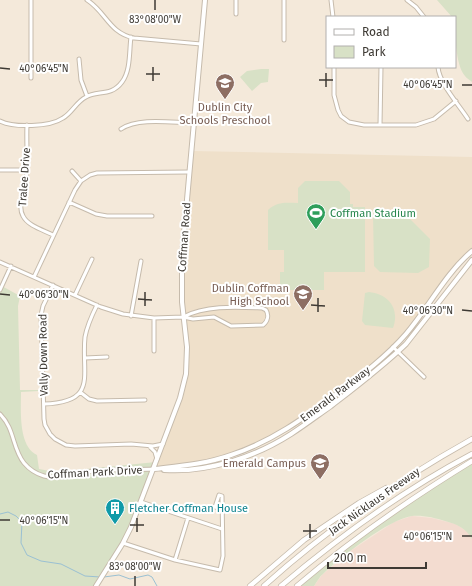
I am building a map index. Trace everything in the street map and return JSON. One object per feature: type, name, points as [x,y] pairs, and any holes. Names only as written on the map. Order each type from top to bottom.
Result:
[{"type":"highway","name":"Jack Nicklaus Freeway","points":[[264,586],[336,526],[417,471],[472,439]]},
{"type":"highway","name":"Jack Nicklaus Freeway","points":[[281,586],[361,523],[472,454]]},
{"type":"highway","points":[[297,586],[327,560],[388,515],[472,461]]},
{"type":"highway","points":[[250,586],[304,540],[360,503],[417,471]]},
{"type":"highway","points":[[286,586],[292,577]]},
{"type":"main road","name":"Coffman Road","points":[[154,469],[185,380],[187,347],[183,317],[181,274],[205,0]]},
{"type":"main road","name":"Emerald Parkway","points":[[154,469],[220,459],[268,440],[287,429],[361,375],[393,347],[410,329],[454,268],[472,251]]},
{"type":"main road","name":"Emerald Parkway","points":[[154,469],[176,471],[235,460],[287,437],[368,378],[398,352],[406,344],[472,260]]},
{"type":"main road","points":[[96,586],[123,543],[131,527],[154,469]]},
{"type":"street","points":[[31,0],[31,78]]},
{"type":"street","points":[[87,0],[102,13],[113,28],[120,33],[131,37],[201,44]]},
{"type":"street","points":[[236,0],[236,14]]},
{"type":"street","points":[[284,0],[284,40]]},
{"type":"street","points":[[332,0],[333,16]]},
{"type":"street","points":[[407,0],[416,7],[423,16]]},
{"type":"street","points":[[0,121],[7,124],[27,125],[54,123],[65,118],[78,103],[87,96],[105,93],[114,89],[121,83],[127,71],[131,37]]},
{"type":"street","points":[[79,59],[81,80],[87,96]]},
{"type":"street","points":[[334,68],[334,95],[338,110],[341,116],[349,122],[364,125],[416,126],[434,119],[456,101]]},
{"type":"street","points":[[380,125],[381,68]]},
{"type":"street","points":[[438,68],[440,78],[468,119]]},
{"type":"street","points":[[121,129],[128,124],[138,123],[195,123]]},
{"type":"street","name":"Tralee Drive","points":[[27,125],[25,189],[20,205],[22,214],[26,221],[32,226],[53,235]]},
{"type":"street","points":[[0,170],[26,170]]},
{"type":"street","points":[[72,171],[82,181]]},
{"type":"street","points":[[34,277],[75,190],[82,181],[90,175],[106,172],[189,172]]},
{"type":"street","points":[[69,202],[87,211],[107,216],[152,216]]},
{"type":"street","points":[[75,295],[92,259]]},
{"type":"street","points":[[0,262],[97,305],[131,316],[154,318],[183,317],[193,319],[214,317],[234,326],[262,326],[265,324],[267,319],[267,311],[264,308],[223,307],[192,312],[183,317]]},
{"type":"street","points":[[131,316],[141,262]]},
{"type":"street","points":[[0,290],[11,266]]},
{"type":"street","name":"Vally Down Road","points":[[53,285],[43,306],[41,315],[44,419],[47,429],[55,439],[66,445],[131,444],[155,446],[163,444]]},
{"type":"street","points":[[44,404],[65,402],[75,397],[80,392],[85,380],[86,331],[97,305]]},
{"type":"street","points":[[214,317],[215,308]]},
{"type":"street","points":[[154,318],[154,350]]},
{"type":"street","points":[[393,347],[424,377]]},
{"type":"street","points":[[85,358],[107,357]]},
{"type":"street","points":[[80,392],[89,399],[97,402],[145,400]]},
{"type":"street","name":"Coffman Park Drive","points":[[0,414],[10,427],[18,454],[24,463],[32,470],[44,476],[56,477],[102,470],[154,469]]},
{"type":"street","points":[[146,445],[154,451],[157,459]]},
{"type":"street","points":[[140,502],[222,529]]},
{"type":"street","points":[[123,543],[175,560],[220,570],[223,556],[222,509]]},
{"type":"street","points":[[175,560],[188,518]]},
{"type":"shaded area","name":"Dublin Coffman High School","points":[[192,151],[472,157],[472,251],[467,255],[406,334],[361,375],[278,434],[220,459],[154,469],[175,411],[186,367],[181,286]]},
{"type":"shaded area","points":[[412,516],[432,518],[456,524],[469,533],[472,539],[472,586],[314,586],[322,575],[349,552],[394,522]]},
{"type":"green space","points":[[437,0],[472,0],[472,82],[466,77],[459,64],[456,48],[456,16],[451,16]]},
{"type":"green space","points":[[269,69],[268,82],[261,83],[252,91],[240,77],[247,71]]},
{"type":"green space","name":"Coffman Stadium","points":[[305,181],[339,181],[350,192],[350,204],[353,204],[353,207],[365,207],[365,272],[324,272],[324,290],[280,290],[280,272],[284,272],[284,250],[268,250],[268,210],[279,204],[298,203],[298,188]]},
{"type":"green space","points":[[404,213],[430,239],[429,267],[418,273],[380,272],[374,266],[373,214]]},
{"type":"green space","points":[[0,285],[20,296],[18,306],[20,390],[39,390],[21,392],[22,427],[26,444],[37,455],[39,469],[55,472],[156,462],[131,527],[96,586],[0,586]]},
{"type":"green space","points":[[369,292],[382,296],[391,304],[395,315],[393,328],[365,325],[362,321],[365,293]]},
{"type":"green space","points":[[472,464],[472,539],[464,529],[453,524],[429,517],[412,516],[402,519],[378,531],[341,558],[319,578],[314,586],[300,586],[357,540],[413,500]]},
{"type":"waterway","points":[[0,514],[8,512],[16,516],[22,522],[21,543],[27,555],[41,561],[61,564],[85,576],[100,577]]},
{"type":"waterway","points":[[104,577],[119,575],[130,579],[148,575],[152,577],[157,586]]},
{"type":"place","name":"Dublin City Schools Preschool","points":[[225,100]]},
{"type":"place","name":"Coffman Stadium","points":[[316,230]]},
{"type":"place","name":"Dublin Coffman High School","points":[[303,311]]},
{"type":"place","name":"Emerald Campus","points":[[320,480]]},
{"type":"place","name":"Fletcher Coffman House","points":[[115,525]]}]
